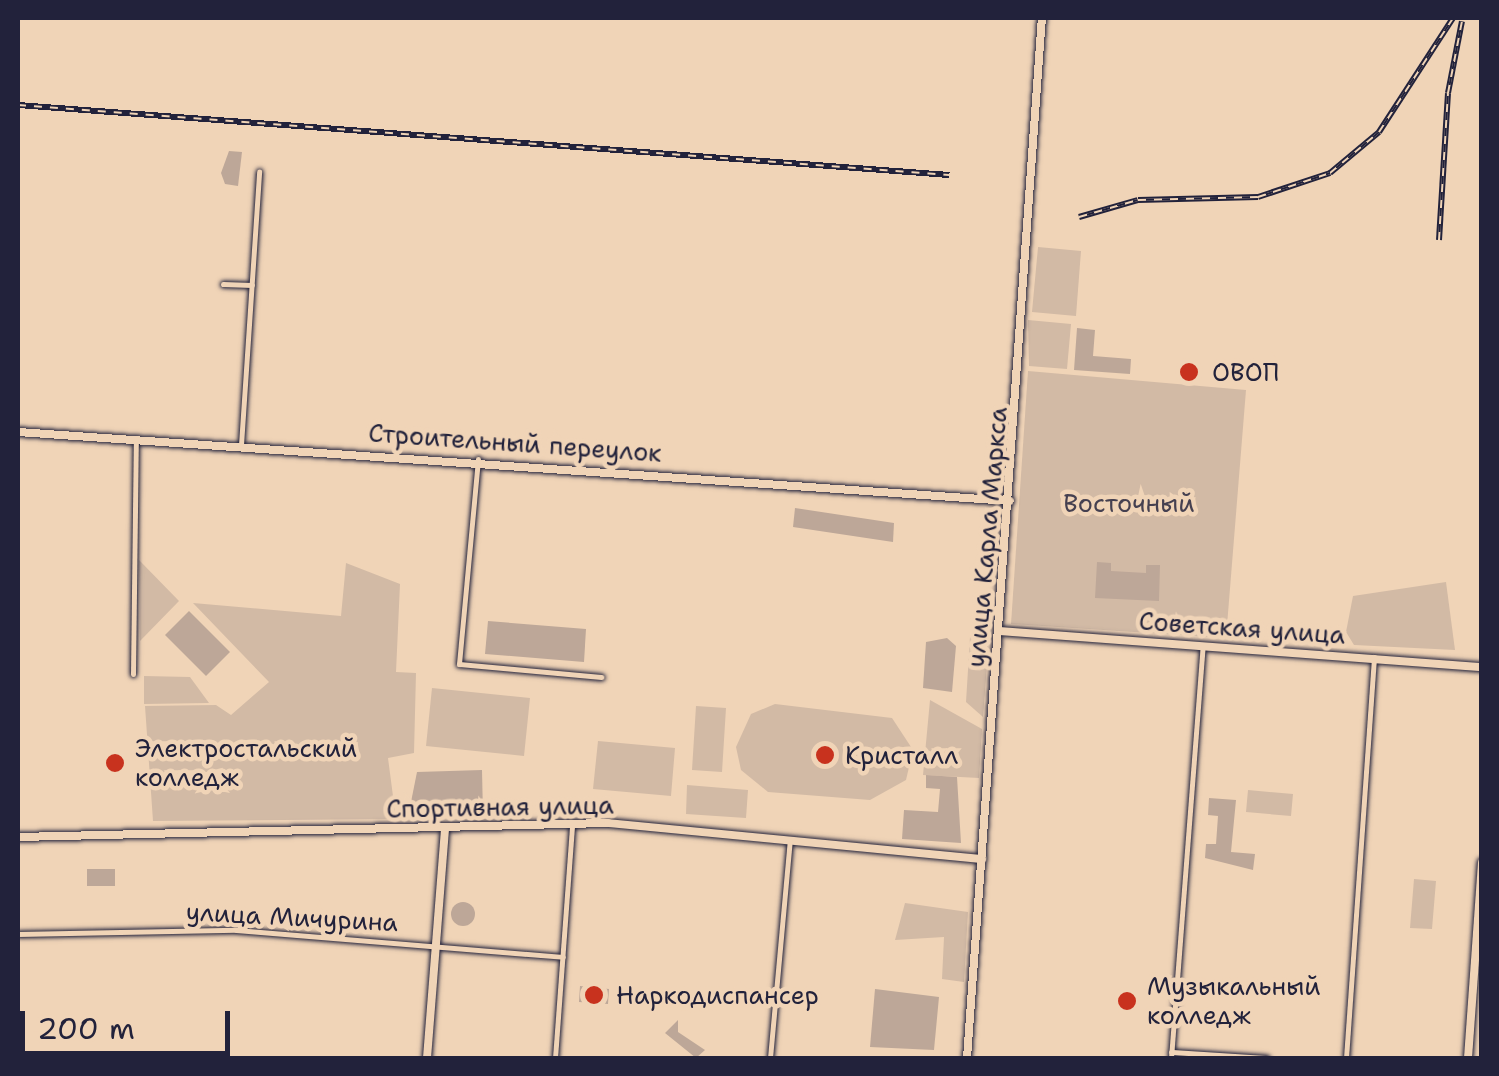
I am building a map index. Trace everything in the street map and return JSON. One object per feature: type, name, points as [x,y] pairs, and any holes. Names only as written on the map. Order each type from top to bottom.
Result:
[{"type":"street","name":"улица Карла Маркса","points":[[967,1058],[1042,18]]},
{"type":"street","points":[[240,445],[259,172]]},
{"type":"street","points":[[222,284],[252,285]]},
{"type":"street","name":"Строительный переулок","points":[[18,432],[478,459],[1010,501]]},
{"type":"street","points":[[133,674],[136,439]]},
{"type":"street","points":[[478,459],[459,664],[601,677]]},
{"type":"street","name":"Советская улица","points":[[1000,631],[1482,667]]},
{"type":"street","points":[[1203,645],[1171,1055],[1267,1058]]},
{"type":"street","points":[[1346,1058],[1374,657]]},
{"type":"street","points":[[555,1058],[572,824]]},
{"type":"street","name":"Спортивная улица","points":[[18,837],[572,824],[982,859]]},
{"type":"street","points":[[426,1058],[445,829]]},
{"type":"street","points":[[770,1058],[790,840]]},
{"type":"street","points":[[1468,1058],[1482,863]]},
{"type":"street","name":"улица Мичурина","points":[[18,934],[236,930],[563,958]]},
{"type":"green space","points":[[1038,247],[1081,251],[1076,316],[1032,312]]},
{"type":"green space","points":[[1028,320],[1071,324],[1067,369],[1029,366]]},
{"type":"green space","name":"Восточный","points":[[1028,371],[1246,390],[1226,638],[1011,624]]},
{"type":"green space","points":[[139,560],[179,601],[140,641]]},
{"type":"green space","points":[[346,563],[400,584],[396,672],[416,673],[414,753],[388,758],[396,819],[153,821],[145,706],[216,705],[231,715],[269,682],[193,603],[341,616]]},
{"type":"green space","points":[[1446,582],[1455,650],[1354,645],[1346,632],[1353,596]]},
{"type":"green space","points":[[970,637],[989,638],[983,717],[966,702]]},
{"type":"green space","points":[[144,676],[190,677],[209,703],[144,704]]},
{"type":"green space","points":[[432,688],[530,698],[524,756],[426,746]]},
{"type":"green space","points":[[930,700],[982,729],[979,778],[923,775]]},
{"type":"green space","name":"Кристалл","points":[[775,704],[892,718],[913,750],[906,780],[870,800],[768,792],[741,770],[736,747],[751,714]]},
{"type":"green space","points":[[696,706],[726,708],[722,772],[692,770]]},
{"type":"green space","points":[[598,741],[675,748],[671,796],[593,789]]},
{"type":"green space","points":[[687,785],[748,790],[746,818],[686,814]]},
{"type":"green space","points":[[1248,790],[1293,794],[1291,816],[1246,812]]},
{"type":"green space","points":[[1414,879],[1436,881],[1432,929],[1410,928]]},
{"type":"green space","points":[[905,903],[968,912],[964,982],[942,979],[944,937],[895,940]]},
{"type":"building","points":[[229,151],[242,152],[238,186],[225,184],[221,173]]},
{"type":"building","points":[[1077,328],[1095,330],[1093,356],[1131,359],[1130,374],[1074,370]]},
{"type":"building","points":[[795,508],[894,523],[893,542],[793,527]]},
{"type":"building","points":[[1097,562],[1111,563],[1111,571],[1146,573],[1146,565],[1160,565],[1159,601],[1095,598]]},
{"type":"building","points":[[189,611],[230,652],[206,676],[165,635]]},
{"type":"building","points":[[488,621],[586,629],[584,662],[485,654]]},
{"type":"building","points":[[947,638],[956,646],[952,692],[923,688],[926,642]]},
{"type":"building","points":[[482,770],[483,815],[408,817],[417,772]]},
{"type":"building","points":[[926,775],[957,777],[961,843],[902,839],[904,810],[938,812],[940,789],[926,788]]},
{"type":"building","points":[[1209,798],[1236,800],[1231,852],[1255,854],[1253,870],[1205,858],[1206,844],[1216,844],[1218,816],[1208,815]]},
{"type":"building","points":[[87,869],[115,869],[115,886],[87,886]]},
{"type":"building","points":[[463,902],[472,905],[472,923],[463,926],[454,923],[451,914],[454,905]]},
{"type":"building","name":"Наркодиспансер","points":[[580,986],[609,989],[608,1004],[579,1002]]},
{"type":"building","points":[[875,989],[939,997],[934,1050],[870,1047]]},
{"type":"building","points":[[678,1020],[678,1032],[705,1050],[696,1058],[665,1033]]},
{"type":"railway","points":[[1079,217],[1138,200],[1258,197],[1330,173],[1379,132],[1453,18]]},
{"type":"railway","points":[[1439,240],[1448,93],[1462,21]]},
{"type":"railway","points":[[18,105],[949,175]]},
{"type":"place","name":"ОВОП","points":[[1189,372]]},
{"type":"place","name":"Кристалл","points":[[825,755]]},
{"type":"place","name":"Электростальский колледж","points":[[115,763]]},
{"type":"place","name":"Наркодиспансер","points":[[594,995]]},
{"type":"place","name":"Музыкальный колледж","points":[[1127,1001]]}]
